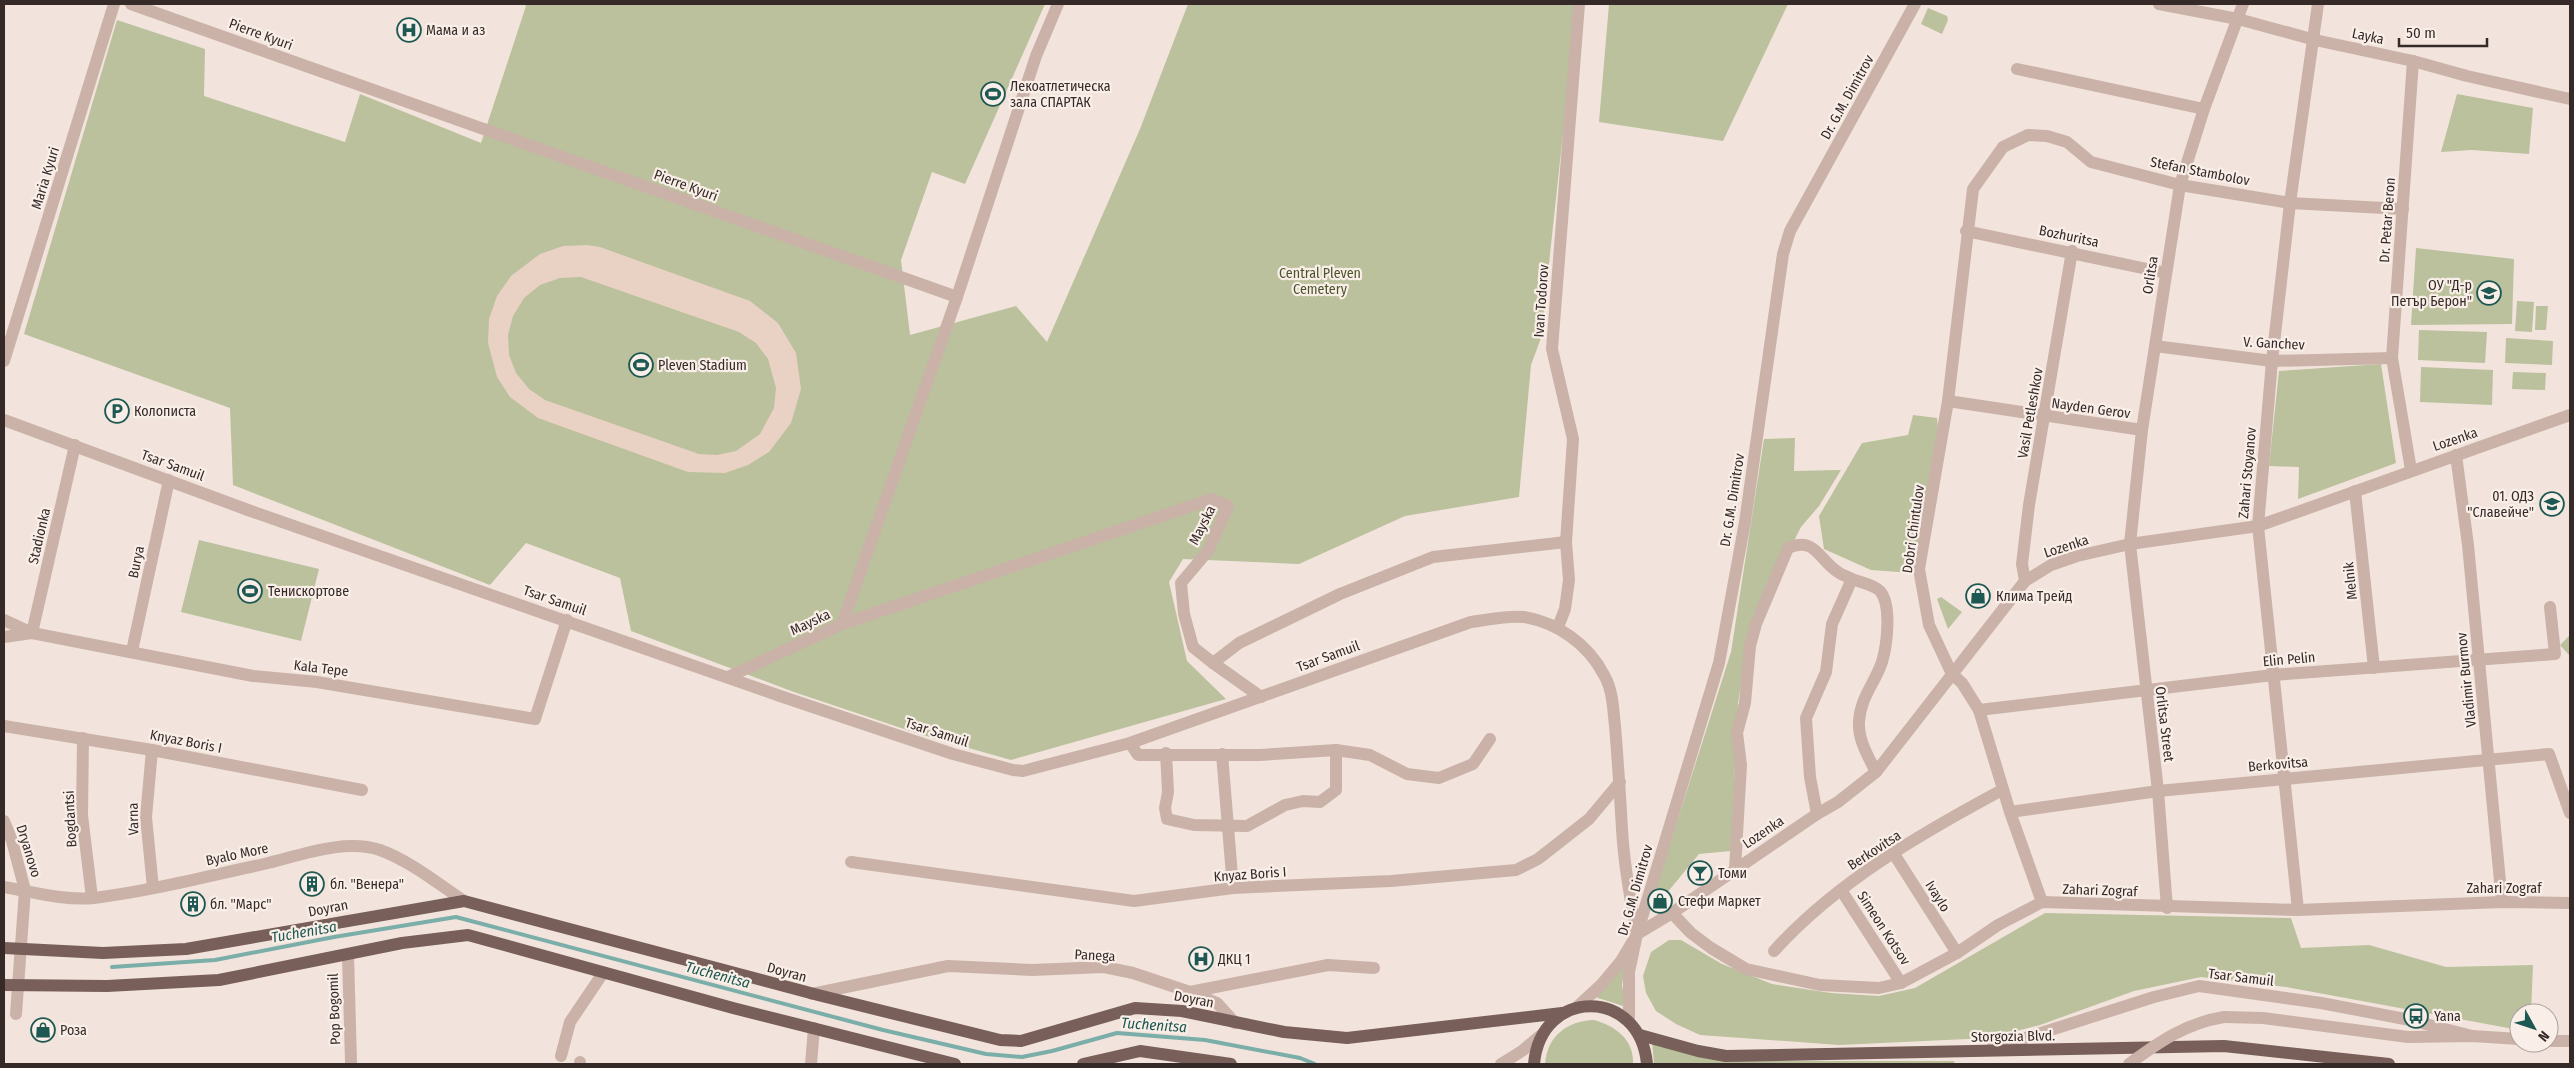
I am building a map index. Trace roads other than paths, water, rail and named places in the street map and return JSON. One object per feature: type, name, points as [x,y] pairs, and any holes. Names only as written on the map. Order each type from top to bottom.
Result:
[{"type":"main road","name":"Doyran","points":[[4,948],[103,952],[186,948],[256,938],[352,918],[464,900],[812,994],[1000,1040],[1021,1041],[1135,1008],[1182,1011],[1284,1032],[1347,1038],[1562,1013]]},
{"type":"main road","points":[[4,985],[107,986],[219,980],[402,943],[468,935],[604,973],[955,1064]]},
{"type":"main road","points":[[1534,1064],[1535,1050],[1541,1035],[1550,1023],[1562,1013],[1590,1006],[1618,1013],[1629,1021],[1640,1035],[1646,1050],[1647,1064]]},
{"type":"main road","name":"Storgozia Blvd.","points":[[1640,1035],[1698,1051],[1726,1056],[2224,1046],[2389,1064]]},
{"type":"main road","points":[[1083,1064],[1140,1051],[1231,1064]]},
{"type":"street","name":"Maria Kyuri","points":[[4,361],[114,4]]},
{"type":"street","name":"Pierre Kyuri","points":[[131,4],[957,297]]},
{"type":"street","points":[[842,624],[957,297],[1036,56],[1058,4]]},
{"type":"street","name":"Ivan Todorov","points":[[1558,627],[1565,609],[1569,580],[1566,542],[1573,439],[1552,349],[1579,4]]},
{"type":"street","name":"Dr. G.M. Dimitrov","points":[[1629,1021],[1629,972],[1637,934],[1706,713],[1719,663],[1745,522],[1783,254],[1790,231],[1915,4]]},
{"type":"street","name":"Layka","points":[[2159,4],[2238,19],[2315,40],[2413,61],[2467,76],[2570,99]]},
{"type":"street","name":"Orlitsa","points":[[2130,544],[2142,430],[2180,185],[2204,109],[2242,4]]},
{"type":"street","name":"Zahari Stoyanov","points":[[2298,910],[2258,526],[2272,361],[2290,203],[2315,40],[2318,4]]},
{"type":"street","name":"Dr. Petar Beron","points":[[2411,470],[2392,358],[2413,61]]},
{"type":"street","points":[[2017,69],[2204,109]]},
{"type":"street","name":"Stefan Stambolov","points":[[2003,147],[2028,134],[2047,136],[2067,142],[2091,162],[2180,185],[2290,203],[2403,209]]},
{"type":"street","name":"Dobri Chintulov","points":[[2003,147],[1973,189],[1966,230],[1948,400],[1919,569],[1929,625],[1952,674],[1962,683],[1979,710],[2002,790],[2042,902]]},
{"type":"street","name":"Bozhuritsa","points":[[1966,230],[2072,251],[2166,273]]},
{"type":"street","name":"Vasil Petleshkov","points":[[2024,581],[2022,564],[2029,504],[2072,251]]},
{"type":"street","name":"V. Ganchev","points":[[2155,346],[2272,361],[2392,358]]},
{"type":"street","name":"Nayden Gerov","points":[[1948,400],[2044,417],[2142,430]]},
{"type":"street","name":"Lozenka","points":[[1637,934],[1672,913],[1817,814],[1838,802],[1876,772],[2024,581],[2051,565],[2130,544],[2258,526],[2570,415]]},
{"type":"street","name":"Tsar Samuil","points":[[4,420],[248,510],[728,677],[944,751],[1013,770],[1023,771],[1130,743],[1471,622],[1522,617],[1558,627],[1589,652],[1605,676],[1613,701],[1620,782],[1624,866],[1637,934]]},
{"type":"street","name":"Stadionka","points":[[32,634],[75,445]]},
{"type":"street","name":"Vladimir Burmov","points":[[2456,455],[2468,545],[2478,660],[2490,760],[2502,902]]},
{"type":"street","name":"Burya","points":[[132,651],[169,480]]},
{"type":"street","name":"Melnik","points":[[2355,491],[2374,668]]},
{"type":"street","name":"Mayska","points":[[728,677],[842,624],[1212,499],[1228,506],[1208,551],[1181,583],[1184,614],[1194,647],[1213,663]]},
{"type":"street","points":[[1261,696],[1213,663],[1248,639],[1340,594],[1433,557],[1566,542]]},
{"type":"street","points":[[1735,869],[1740,765],[1737,733],[1745,703],[1750,646],[1756,624],[1788,548],[1796,544],[1811,546],[1837,572],[1880,590],[1887,604],[1888,623],[1882,662],[1863,698],[1859,722],[1862,744],[1876,772]]},
{"type":"street","name":"Orlitsa Street","points":[[2130,544],[2145,692],[2158,791],[2167,908]]},
{"type":"street","points":[[1817,814],[1810,777],[1806,718],[1826,672],[1832,624],[1852,579]]},
{"type":"street","name":"Elin Pelin","points":[[1979,710],[2056,699],[2145,692],[2273,675],[2555,654],[2550,607]]},
{"type":"street","name":"Kala Tepe","points":[[4,620],[32,634],[132,651],[253,676],[316,682],[535,719],[567,620]]},
{"type":"street","points":[[4,637],[32,634]]},
{"type":"street","name":"Knyaz Boris I","points":[[4,726],[152,750],[362,790]]},
{"type":"street","name":"Bogdantsi","points":[[83,738],[82,814],[92,898]]},
{"type":"street","points":[[1130,743],[1138,755],[1166,753],[1260,755],[1336,750],[1370,755],[1408,774],[1439,778],[1473,764],[1490,738]]},
{"type":"street","name":"Varna","points":[[152,750],[146,817],[153,888]]},
{"type":"street","points":[[1166,753],[1168,792],[1165,808],[1167,819],[1194,825],[1229,824],[1247,826],[1284,805],[1303,801],[1320,802],[1336,790],[1336,750]]},
{"type":"street","points":[[1222,754],[1233,888]]},
{"type":"street","name":"Berkovitsa","points":[[2010,812],[2158,791],[2550,754],[2570,814]]},
{"type":"street","name":"Knyaz Boris I","points":[[851,862],[1134,901],[1233,888],[1391,881],[1516,870],[1538,859],[1589,819],[1620,782]]},
{"type":"street","name":"Berkovitsa","points":[[1774,951],[1793,929],[1841,890],[1894,854],[2002,790]]},
{"type":"street","name":"Dryanovo","points":[[4,821],[12,841],[25,890],[16,1014]]},
{"type":"street","name":"Byalo More","points":[[4,887],[56,896],[92,898],[153,888],[324,850],[358,847],[379,850],[400,860],[464,900]]},
{"type":"street","name":"Ivaylo","points":[[1894,854],[1957,953]]},
{"type":"street","name":"Simeon Kotsov","points":[[1841,890],[1902,983]]},
{"type":"street","points":[[1672,913],[1692,933],[1711,948],[1746,969],[1820,984],[1879,988],[1902,983],[1957,953],[1998,925],[2042,902]]},
{"type":"street","name":"Zahari Zograf","points":[[2042,902],[2167,908],[2298,910],[2502,902],[2570,903]]},
{"type":"street","points":[[1576,1008],[1601,985],[1621,961],[1637,934]]},
{"type":"street","name":"Pop Bogomil","points":[[348,954],[351,1062]]},
{"type":"street","name":"Panega","points":[[812,994],[948,966],[1032,970],[1104,967],[1133,973],[1190,992],[1328,965],[1374,968]]},
{"type":"street","points":[[561,1056],[570,1022],[604,973]]},
{"type":"street","name":"Tsar Samuil","points":[[1983,1052],[2154,997],[2199,986],[2330,1005],[2410,1020],[2472,1036]]},
{"type":"street","points":[[1190,992],[1217,1003],[1234,1023]]},
{"type":"street","name":"Tsar Samuil","points":[[2129,1064],[2159,1042],[2186,1026],[2224,1017],[2262,1018],[2408,1037],[2472,1036],[2509,1039]]},
{"type":"street","points":[[811,1064],[814,1028]]},
{"type":"street","points":[[1501,1064],[1522,1051],[1541,1035]]},
{"type":"waterway","name":"Tuchenitsa","points":[[112,967],[215,960],[334,937],[456,917],[883,1030],[986,1054],[1022,1057],[1052,1051],[1117,1033],[1205,1040],[1300,1058],[1315,1064]]},
{"type":"place","name":"Мама и аз","points":[[409,30]]},
{"type":"place","name":"Лекоатлетическа зала СПАРТАК","points":[[993,94]]},
{"type":"place","name":"ОУ \"Д-р Петър Берон\"","points":[[2489,293]]},
{"type":"place","name":"Pleven Stadium","points":[[641,365]]},
{"type":"place","name":"Колописта","points":[[117,411]]},
{"type":"place","name":"01. ОДЗ \"Славейче\"","points":[[2552,504]]},
{"type":"place","name":"Тенискортове","points":[[250,591]]},
{"type":"place","name":"Клима Трейд","points":[[1978,596]]},
{"type":"place","name":"Томи","points":[[1700,873]]},
{"type":"place","name":"бл. \"Венера\"","points":[[312,884]]},
{"type":"place","name":"Стефи Маркет","points":[[1660,901]]},
{"type":"place","name":"бл. \"Марс\"","points":[[193,904]]},
{"type":"place","name":"ДКЦ 1","points":[[1201,959]]},
{"type":"place","name":"Yana","points":[[2416,1016]]},
{"type":"place","name":"Роза","points":[[43,1030]]},
{"type":"park label","name":"Central Pleven Cemetery","points":[[1320,282]]}]
